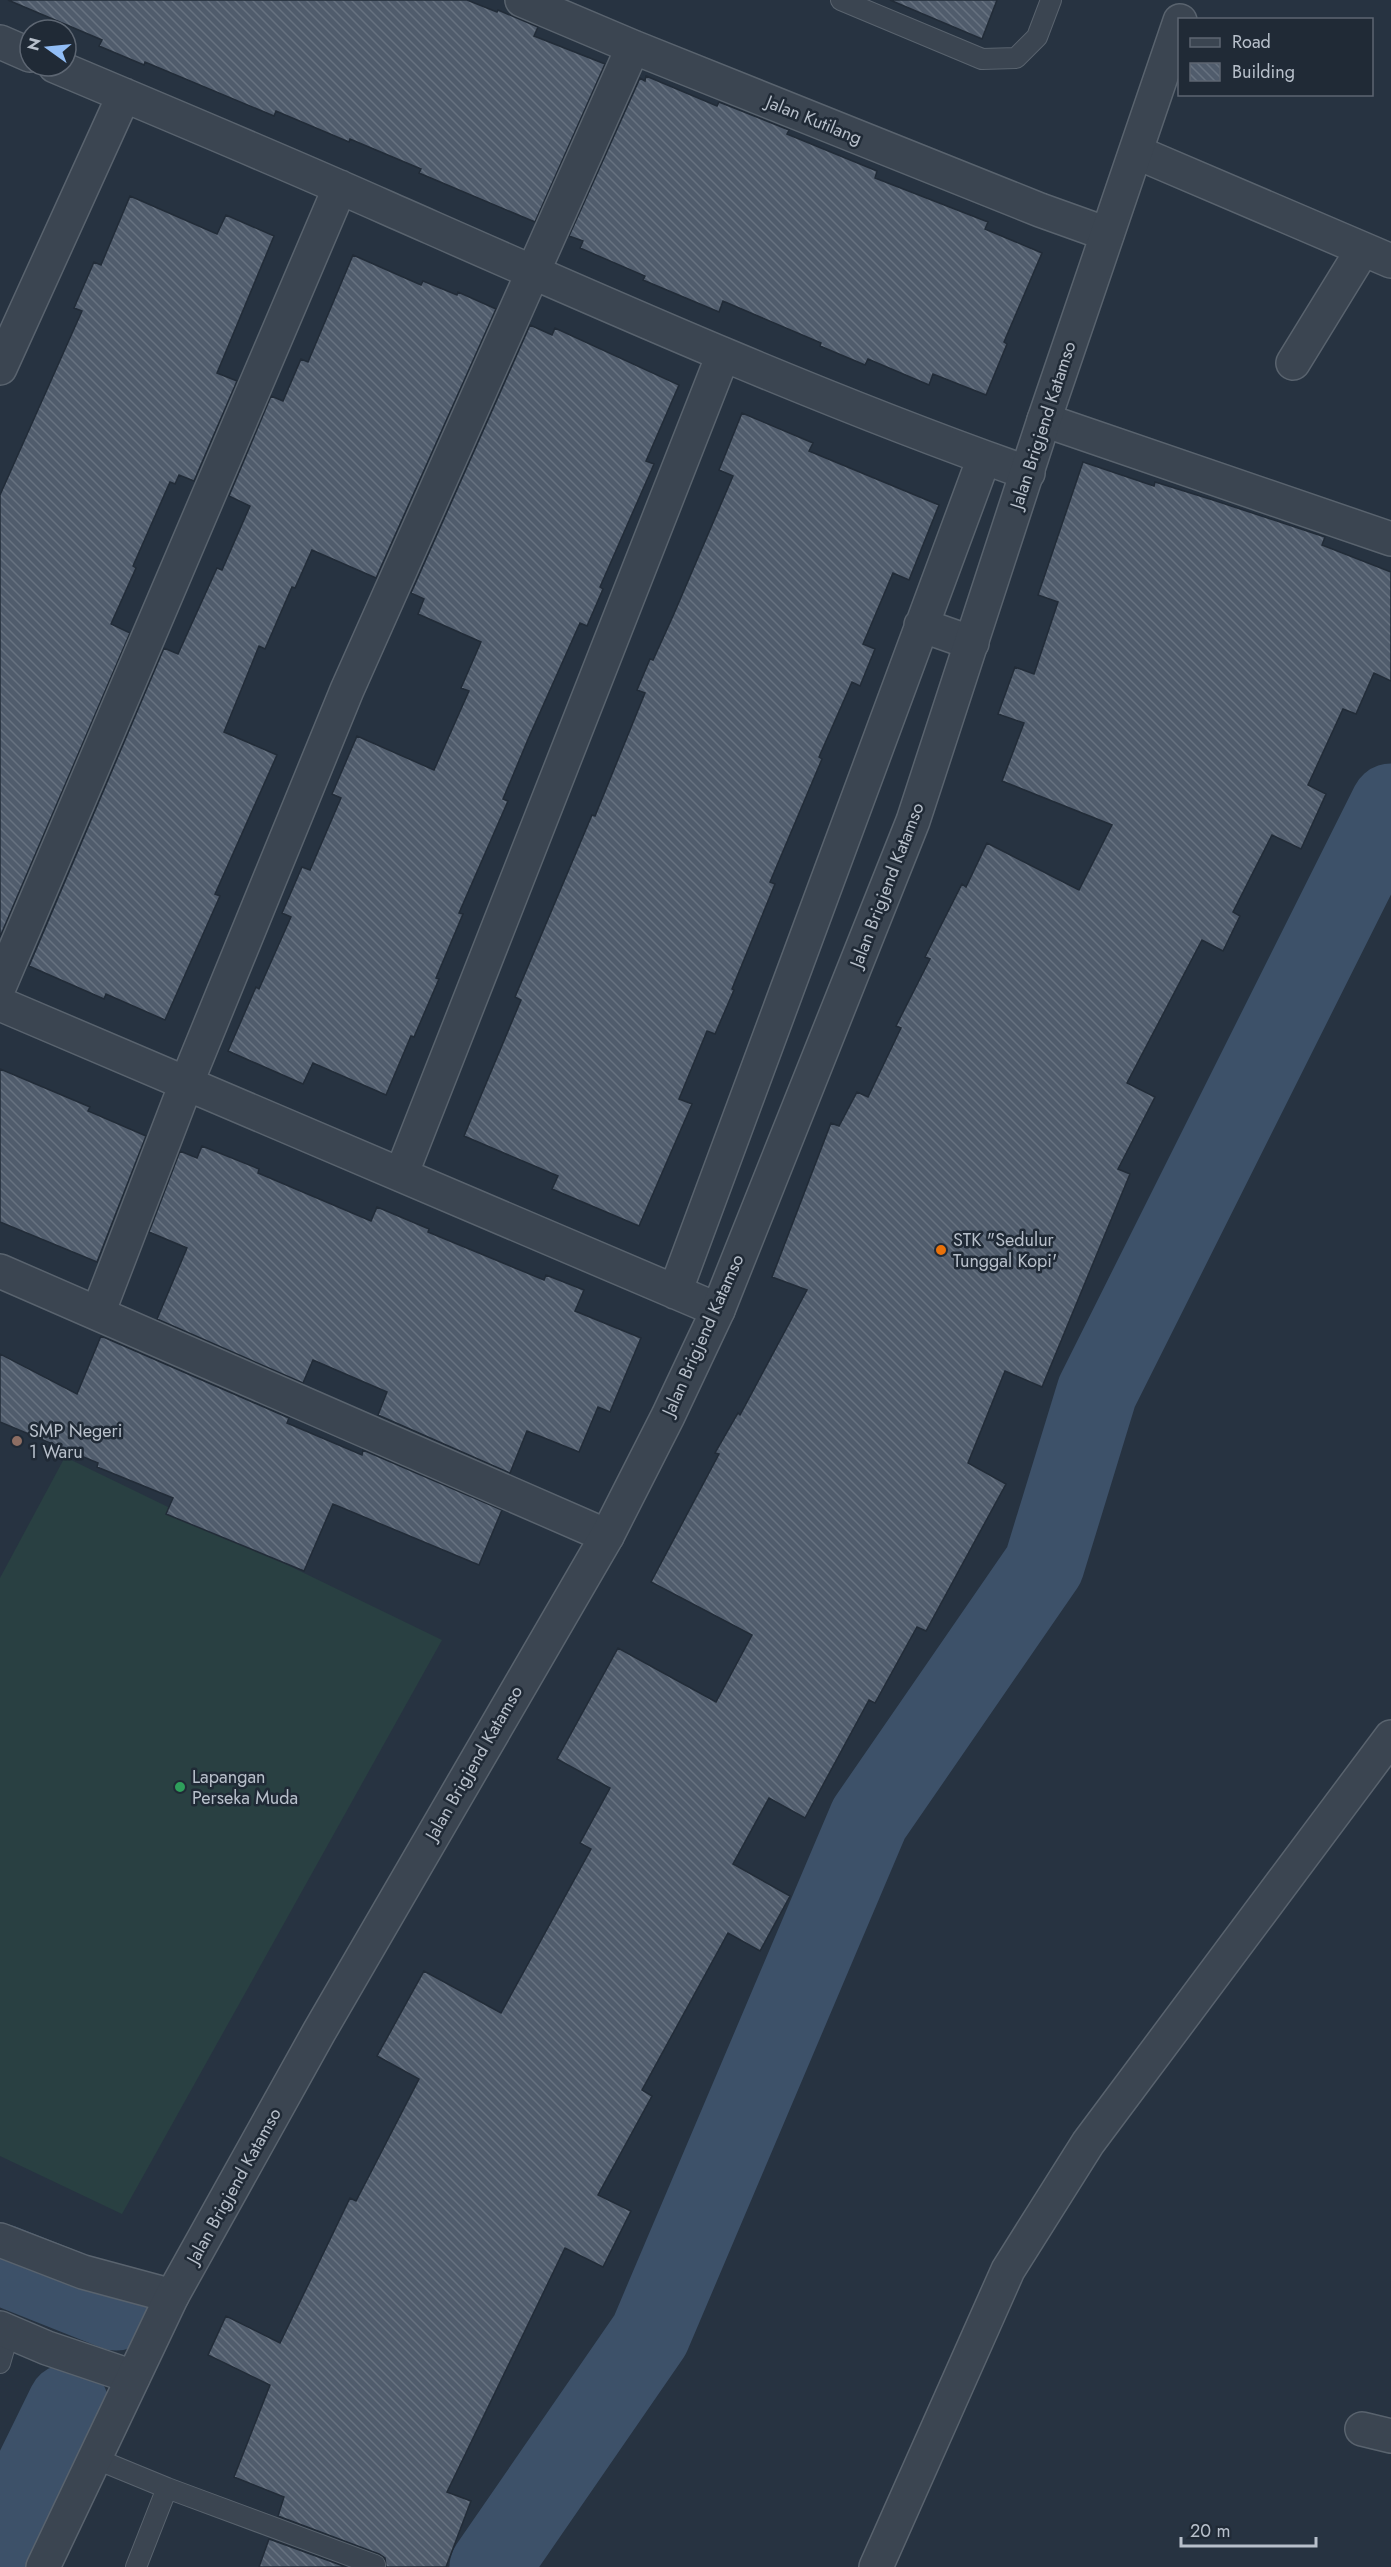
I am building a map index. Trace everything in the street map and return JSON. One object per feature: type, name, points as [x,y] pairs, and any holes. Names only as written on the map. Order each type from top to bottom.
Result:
[{"type":"street","name":"Jalan Kutilang","points":[[522,0],[1029,206],[1107,234]]},
{"type":"street","name":"Jalan Brigjend Katamso","points":[[1181,18],[1186,0]]},
{"type":"street","name":"Jalan Brigjend Katamso","points":[[43,2567],[94,2458],[123,2373],[157,2292],[319,2032],[607,1536],[668,1416],[718,1310],[913,821],[1044,420],[1178,26]]},
{"type":"street","points":[[0,42],[18,50]]},
{"type":"street","points":[[98,1313],[186,1083],[347,690],[531,271],[633,47]]},
{"type":"street","points":[[78,76],[340,187],[723,355],[1028,474]]},
{"type":"street","points":[[0,368],[124,95]]},
{"type":"street","points":[[1136,152],[1377,255],[1293,363]]},
{"type":"street","points":[[0,985],[340,187]]},
{"type":"street","points":[[401,1175],[723,355]]},
{"type":"street","points":[[1044,420],[1391,539]]},
{"type":"street","points":[[675,1292],[984,458]]},
{"type":"street","points":[[921,625],[972,643]]},
{"type":"street","points":[[0,1004],[718,1310]]},
{"type":"street","points":[[0,1271],[607,1536]]},
{"type":"street","points":[[876,2567],[1008,2270],[1088,2143],[1389,1743]]},
{"type":"street","points":[[0,2240],[83,2272],[157,2292]]},
{"type":"street","points":[[4,2330],[47,2348],[123,2373]]},
{"type":"lane","points":[[841,0],[982,59],[1016,58],[1037,37],[1051,0]]},
{"type":"lane","points":[[0,2363],[4,2330]]},
{"type":"lane","points":[[94,2458],[166,2488],[375,2565],[374,2567]]},
{"type":"lane","points":[[136,2567],[166,2488]]},
{"type":"green space","name":"Lapangan Perseka Muda","points":[[65,1457],[442,1640],[122,2214],[0,2156],[0,1578]]},
{"type":"building","points":[[8,0],[467,0],[538,27],[534,36],[605,64],[535,222],[419,173],[421,169],[350,139],[349,142],[276,111],[274,116],[145,62],[144,65],[99,46],[102,40],[78,30],[78,18],[50,18]]},
{"type":"building","points":[[890,0],[997,0],[982,39]]},
{"type":"building","points":[[646,76],[717,106],[719,102],[789,130],[787,134],[877,171],[875,178],[988,222],[985,229],[1042,253],[1004,342],[1007,344],[986,395],[933,374],[929,385],[868,359],[865,365],[820,346],[821,343],[723,301],[719,312],[643,280],[645,276],[580,248],[583,241],[569,236],[640,78],[645,81]]},
{"type":"building","points":[[130,196],[217,234],[226,215],[274,236],[217,373],[237,381],[194,481],[179,475],[175,484],[170,482],[133,566],[136,568],[111,624],[130,633],[0,937],[0,495],[82,311],[74,308],[94,262],[101,265]]},
{"type":"building","points":[[353,255],[421,285],[423,281],[457,295],[458,292],[496,309],[376,578],[312,550],[295,588],[292,587],[265,649],[259,646],[224,732],[277,755],[215,894],[220,896],[165,1020],[106,994],[104,999],[29,966],[164,648],[178,654],[217,568],[222,570],[250,506],[229,496],[271,396],[283,401],[301,359],[308,362]]},
{"type":"building","points":[[530,325],[552,335],[555,328],[679,385],[646,461],[654,464],[600,587],[603,589],[587,626],[580,623],[529,737],[503,799],[508,801],[459,913],[463,914],[436,978],[439,979],[386,1095],[313,1063],[303,1084],[228,1051],[256,987],[259,989],[291,917],[282,913],[302,867],[310,870],[341,798],[332,794],[357,736],[434,770],[469,691],[461,688],[481,642],[418,614],[424,599],[411,593]]},
{"type":"building","points":[[742,413],[813,443],[809,451],[939,505],[909,580],[893,573],[863,644],[875,649],[860,686],[852,682],[819,757],[822,759],[770,882],[775,884],[732,989],[734,990],[715,1034],[707,1031],[679,1099],[692,1104],[639,1226],[552,1189],[558,1176],[464,1136],[521,1000],[515,997],[592,815],[595,816],[645,693],[637,690],[650,659],[653,660],[673,616],[733,476],[719,470]]},
{"type":"building","points":[[1083,462],[1154,486],[1155,482],[1325,537],[1322,545],[1391,572],[1391,681],[1374,673],[1356,714],[1343,709],[1308,785],[1326,794],[1301,849],[1272,835],[1233,912],[1240,916],[1223,951],[1202,940],[1127,1083],[1155,1097],[1118,1169],[1130,1174],[1042,1387],[1005,1371],[968,1463],[1006,1484],[926,1631],[917,1627],[875,1703],[869,1700],[805,1818],[769,1798],[733,1864],[790,1896],[760,1951],[728,1933],[642,2090],[652,2096],[598,2195],[631,2211],[603,2267],[565,2248],[447,2492],[471,2501],[446,2567],[386,2567],[385,2558],[379,2554],[278,2516],[284,2497],[234,2477],[270,2385],[208,2355],[226,2316],[280,2343],[350,2198],[356,2201],[419,2079],[377,2056],[424,1971],[501,2013],[591,1849],[580,1843],[610,1788],[557,1759],[618,1648],[716,1702],[752,1635],[651,1582],[719,1454],[715,1453],[738,1413],[740,1415],[807,1290],[772,1277],[831,1123],[839,1126],[857,1092],[868,1097],[901,1028],[896,1026],[930,959],[925,957],[962,884],[966,887],[987,843],[1079,890],[1112,825],[1002,781],[1024,723],[998,714],[1015,667],[1034,674],[1058,602],[1038,595]]},
{"type":"building","points":[[0,1069],[90,1107],[88,1111],[146,1136],[97,1262],[0,1222]]},
{"type":"building","points":[[202,1146],[259,1169],[258,1173],[371,1221],[377,1207],[429,1229],[428,1232],[544,1280],[546,1275],[584,1290],[575,1311],[641,1338],[610,1412],[598,1407],[579,1452],[527,1431],[510,1473],[378,1415],[387,1392],[313,1360],[303,1383],[157,1319],[187,1248],[149,1232],[180,1151],[197,1158]]},
{"type":"building","points":[[101,1336],[289,1418],[287,1423],[362,1455],[363,1450],[502,1510],[479,1565],[333,1504],[304,1571],[166,1514],[173,1498],[97,1467],[98,1463],[0,1422],[0,1354],[77,1394]]},
{"type":"building","points":[[269,2539],[346,2567],[259,2567]]},
{"type":"waterway","points":[[490,2567],[650,2335],[869,1819],[1044,1565],[1097,1392],[1391,804]]},
{"type":"waterway","points":[[0,2264],[116,2310]]},
{"type":"waterway","points":[[0,2550],[15,2512],[68,2404]]},
{"type":"place","name":"STK \"Sedulur Tunggal Kopi'","points":[[941,1250]]},
{"type":"place","name":"SMP Negeri 1 Waru","points":[[17,1441]]},
{"type":"place","name":"Lapangan Perseka Muda","points":[[180,1787]]}]
